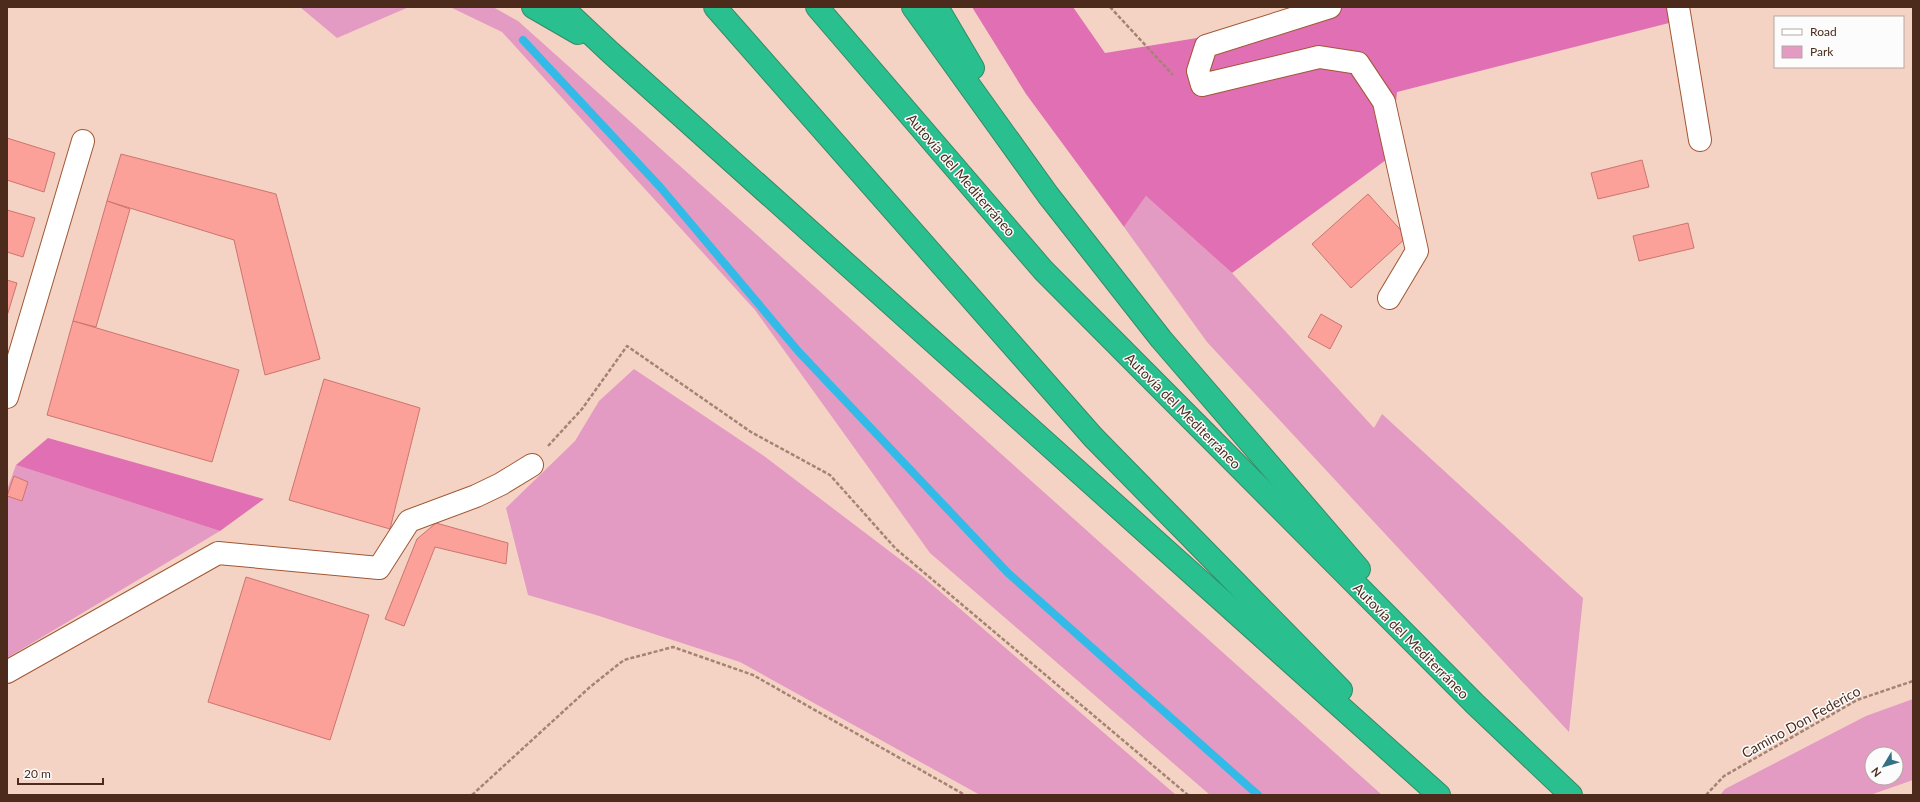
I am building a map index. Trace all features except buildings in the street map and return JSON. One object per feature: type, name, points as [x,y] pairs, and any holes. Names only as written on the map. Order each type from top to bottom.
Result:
[{"type":"highway","points":[[533,7],[610,52]]},
{"type":"highway","points":[[562,7],[610,52],[1439,795]]},
{"type":"highway","points":[[715,7],[1093,437],[1445,795]]},
{"type":"highway","name":"Autovía del Mediterráneo","points":[[817,7],[1043,270],[1476,705],[1549,776],[1571,795]]},
{"type":"highway","points":[[913,7],[1048,195],[1161,339],[1476,705]]},
{"type":"highway","points":[[937,7],[973,69],[996,123]]},
{"type":"street","points":[[1330,7],[1206,46],[1198,71],[1202,85],[1319,57],[1358,62],[1384,102],[1417,251],[1389,298]]},
{"type":"street","points":[[1678,7],[1700,140]]},
{"type":"street","points":[[7,397],[83,141]]},
{"type":"street","points":[[7,672],[218,553],[379,568],[409,521],[476,496],[501,484],[532,465]]},
{"type":"path","points":[[1110,7],[1186,89],[1202,85]]},
{"type":"path","points":[[532,465],[582,409],[627,346],[751,432],[830,475],[896,549],[1188,795]]},
{"type":"path","points":[[472,795],[590,687],[624,660],[673,647],[753,675],[966,795]]},
{"type":"path","name":"Camino Don Federico","points":[[1706,795],[1724,776],[1858,700],[1913,680]]},
{"type":"green space","points":[[300,7],[409,7],[337,38]]},
{"type":"green space","points":[[450,7],[493,7],[518,21],[1382,795],[1210,795],[930,553],[755,310],[502,32]]},
{"type":"green space","points":[[1146,196],[1232,273],[1374,428],[1382,414],[1583,598],[1569,732],[1207,342],[1124,227]]},
{"type":"green space","points":[[634,369],[764,456],[922,576],[1176,795],[980,795],[740,662],[596,615],[528,595],[506,508],[575,441],[599,401]]},
{"type":"green space","points":[[16,465],[220,531],[7,658],[7,490]]},
{"type":"green space","points":[[1913,699],[1913,780],[1904,783],[1904,746],[1864,746],[1864,786],[1896,786],[1870,795],[1720,795],[1725,789],[1866,716]]},
{"type":"shaded area","points":[[972,7],[1073,7],[1105,53],[1319,18],[1331,7],[1670,7],[1673,22],[1397,92],[1390,157],[1232,273],[1146,196],[1124,227],[1026,94]]},
{"type":"shaded area","points":[[48,438],[264,499],[220,531],[16,465]]},
{"type":"waterway","points":[[523,40],[661,188],[798,351],[1008,573],[1258,795]]}]
